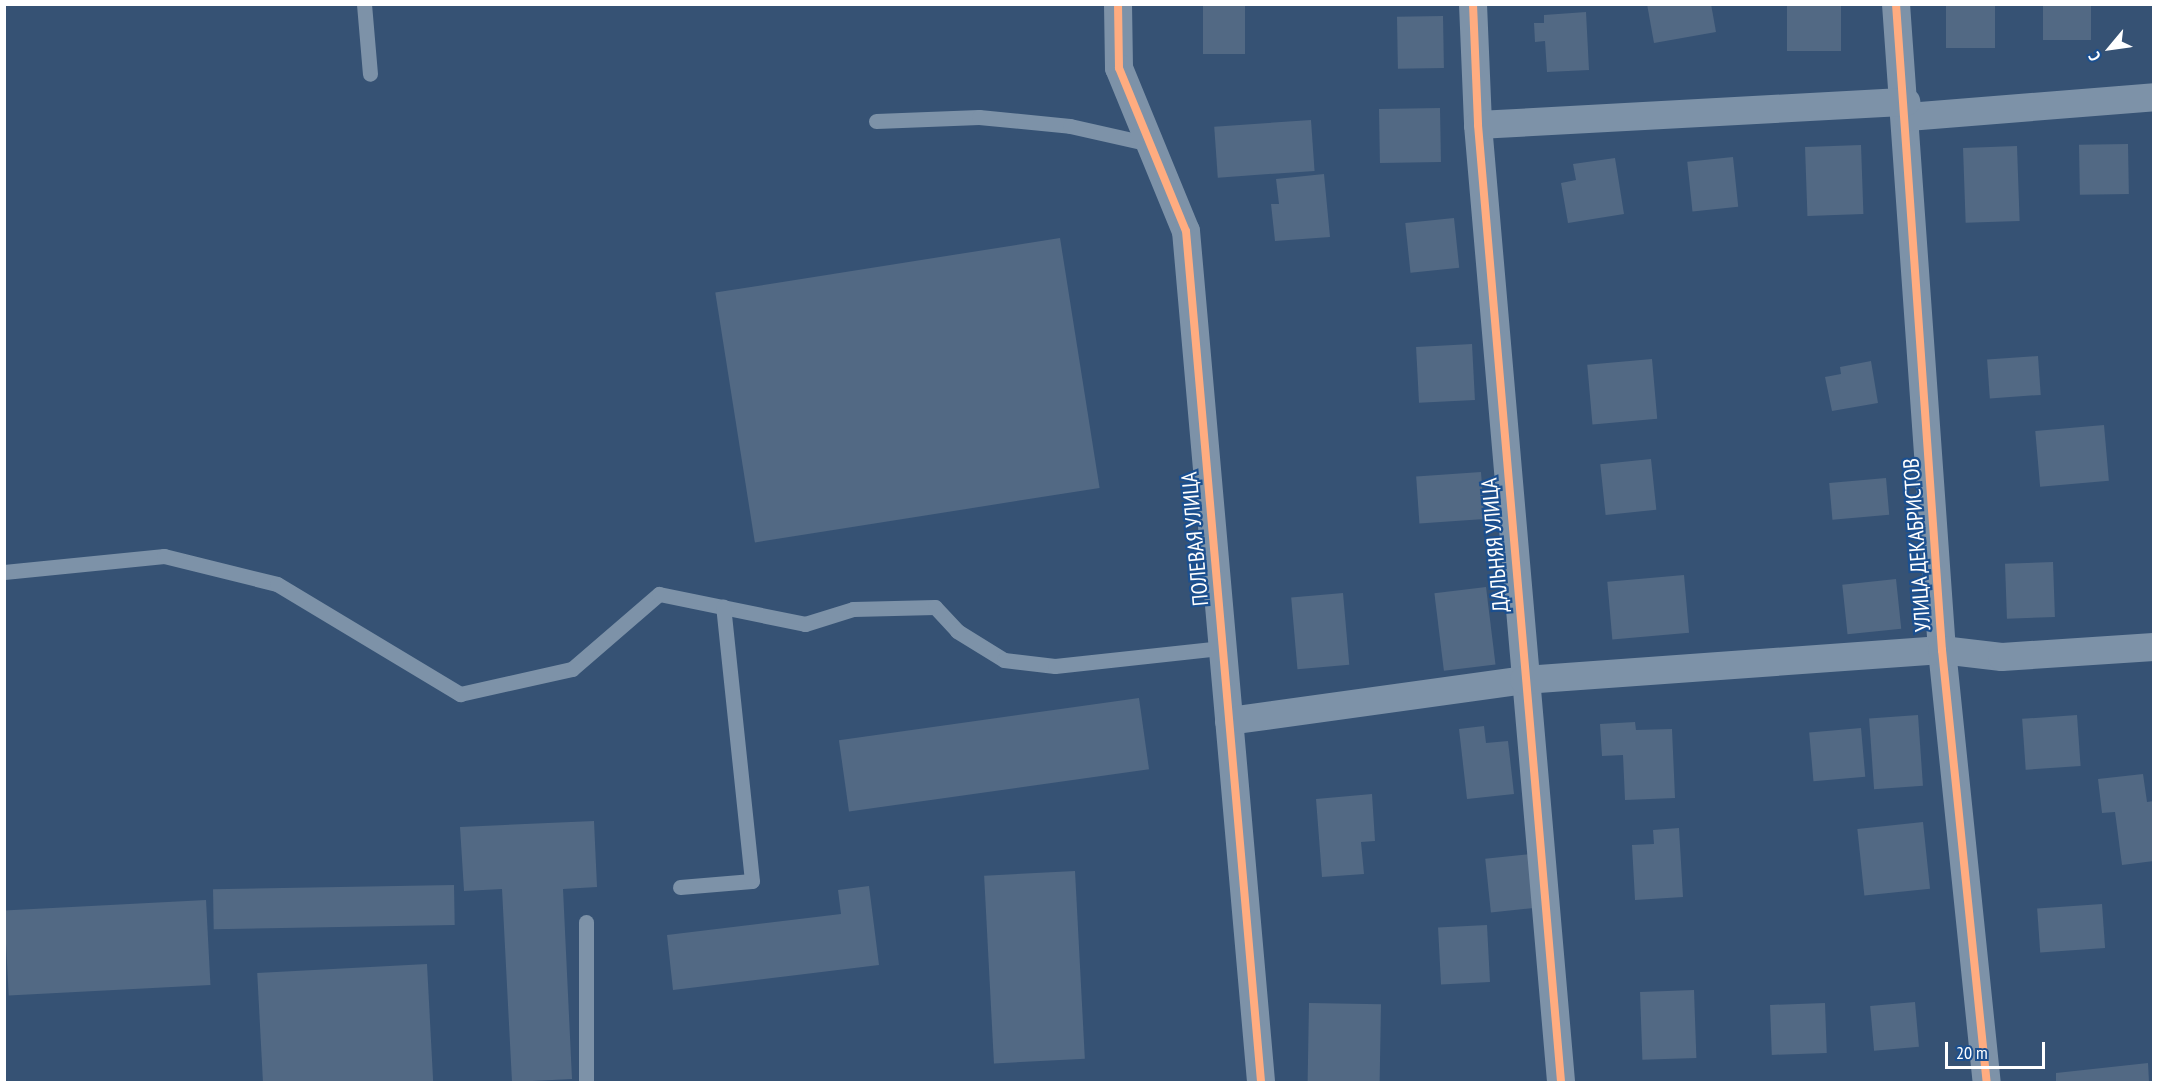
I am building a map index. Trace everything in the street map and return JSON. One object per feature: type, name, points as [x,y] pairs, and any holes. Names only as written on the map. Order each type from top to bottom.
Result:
[{"type":"street","name":"ПОЛЕВАЯ УЛИЦА","points":[[1118,4],[1119,68],[1186,231],[1261,1083]]},
{"type":"street","name":"ДАЛЬНЯЯ УЛИЦА","points":[[1473,4],[1478,125],[1524,680],[1561,1083]]},
{"type":"street","name":"УЛИЦА ДЕКАБРИСТОВ","points":[[1896,4],[1907,109],[1942,650],[1988,1083]]},
{"type":"street","points":[[1478,125],[2154,97]]},
{"type":"street","points":[[1229,721],[1524,680],[1942,650],[2002,657],[2154,647]]},
{"type":"lane","points":[[364,4],[370,74]]},
{"type":"lane","points":[[876,121],[979,117],[1070,126],[1150,144]]},
{"type":"lane","points":[[4,572],[164,556],[277,584],[460,694],[572,669],[659,594],[805,624],[853,609],[935,606],[957,631],[1004,660],[1055,666],[1222,648]]},
{"type":"lane","points":[[680,887],[752,881],[723,607]]},
{"type":"lane","points":[[586,922],[586,1083]]},
{"type":"building","points":[[1203,4],[1245,4],[1245,54],[1203,54]]},
{"type":"building","points":[[1647,4],[1711,4],[1716,32],[1654,43]]},
{"type":"building","points":[[1787,4],[1841,4],[1841,51],[1787,51]]},
{"type":"building","points":[[1946,4],[1995,4],[1995,48],[1946,48]]},
{"type":"building","points":[[2043,4],[2091,4],[2091,40],[2043,40]]},
{"type":"building","points":[[1586,12],[1589,70],[1547,72],[1545,41],[1535,42],[1534,23],[1544,23],[1544,15]]},
{"type":"building","points":[[1443,16],[1444,68],[1398,69],[1397,17]]},
{"type":"building","points":[[1440,108],[1441,162],[1380,163],[1379,109]]},
{"type":"building","points":[[1311,120],[1315,171],[1218,178],[1214,127]]},
{"type":"building","points":[[2128,144],[2129,194],[2080,195],[2079,145]]},
{"type":"building","points":[[1861,145],[1863,214],[1807,216],[1805,147]]},
{"type":"building","points":[[2017,146],[2020,221],[1966,223],[1963,148]]},
{"type":"building","points":[[1733,157],[1738,207],[1692,212],[1687,162]]},
{"type":"building","points":[[1615,158],[1624,214],[1568,223],[1561,183],[1576,180],[1573,164]]},
{"type":"building","points":[[1324,174],[1330,237],[1275,241],[1271,204],[1279,204],[1276,179]]},
{"type":"building","points":[[1454,218],[1459,268],[1410,273],[1405,223]]},
{"type":"building","points":[[1060,238],[1100,488],[755,542],[715,293]]},
{"type":"building","points":[[1472,344],[1475,400],[1419,403],[1416,347]]},
{"type":"building","points":[[2038,356],[2041,395],[1990,398],[1987,360]]},
{"type":"building","points":[[1652,359],[1657,419],[1592,424],[1587,365]]},
{"type":"building","points":[[1871,361],[1878,403],[1832,411],[1825,377],[1841,374],[1840,367]]},
{"type":"building","points":[[2104,425],[2109,481],[2040,487],[2035,431]]},
{"type":"building","points":[[1651,459],[1656,510],[1606,515],[1600,464]]},
{"type":"building","points":[[1481,472],[1484,519],[1419,523],[1416,477]]},
{"type":"building","points":[[1886,478],[1889,515],[1832,520],[1829,483]]},
{"type":"building","points":[[2053,562],[2055,617],[2007,619],[2005,564]]},
{"type":"building","points":[[1684,575],[1689,633],[1612,639],[1607,582]]},
{"type":"building","points":[[1896,579],[1901,629],[1848,634],[1842,585]]},
{"type":"building","points":[[1486,587],[1496,664],[1444,671],[1434,593]]},
{"type":"building","points":[[1343,593],[1349,665],[1297,669],[1291,598]]},
{"type":"building","points":[[1139,698],[1149,769],[849,811],[839,740]]},
{"type":"building","points":[[1918,715],[1923,786],[1874,789],[1869,718]]},
{"type":"building","points":[[2077,715],[2081,766],[2026,770],[2022,719]]},
{"type":"building","points":[[1635,722],[1636,730],[1672,729],[1675,798],[1625,800],[1623,755],[1602,756],[1600,724]]},
{"type":"building","points":[[1484,726],[1486,743],[1508,741],[1514,794],[1467,799],[1459,729]]},
{"type":"building","points":[[1861,728],[1865,777],[1813,781],[1809,733]]},
{"type":"building","points":[[2143,774],[2147,802],[2154,801],[2154,861],[2122,865],[2115,812],[2102,813],[2098,779]]},
{"type":"building","points":[[1372,794],[1375,841],[1361,842],[1364,874],[1322,877],[1316,799]]},
{"type":"building","points":[[594,821],[597,887],[563,889],[572,1079],[512,1082],[502,889],[464,891],[460,827]]},
{"type":"building","points":[[1923,822],[1930,889],[1864,896],[1857,829]]},
{"type":"building","points":[[1679,828],[1683,897],[1635,900],[1632,845],[1654,844],[1653,830]]},
{"type":"building","points":[[1531,854],[1537,908],[1491,913],[1485,859]]},
{"type":"building","points":[[1075,871],[1085,1059],[994,1064],[984,876]]},
{"type":"building","points":[[454,885],[455,925],[214,929],[213,889]]},
{"type":"building","points":[[869,886],[879,965],[673,990],[667,935],[841,914],[838,890]]},
{"type":"building","points":[[206,900],[210,985],[9,995],[4,911]]},
{"type":"building","points":[[2102,904],[2105,948],[2040,952],[2037,909]]},
{"type":"building","points":[[1487,925],[1490,982],[1441,984],[1438,928]]},
{"type":"building","points":[[427,964],[433,1082],[263,1082],[257,973]]},
{"type":"building","points":[[1694,990],[1696,1058],[1642,1060],[1640,992]]},
{"type":"building","points":[[1915,1002],[1919,1047],[1874,1051],[1870,1006]]},
{"type":"building","points":[[1309,1003],[1381,1004],[1380,1082],[1308,1082]]},
{"type":"building","points":[[1825,1003],[1827,1053],[1772,1055],[1770,1005]]},
{"type":"building","points":[[2148,1063],[2149,1082],[2056,1082],[2056,1073]]},
{"type":"cycle path","points":[[1118,4],[1119,68],[1186,231],[1261,1082]]},
{"type":"cycle path","points":[[1473,4],[1478,125],[1561,1082]]},
{"type":"cycle path","points":[[1896,4],[1942,650],[1987,1082]]}]
